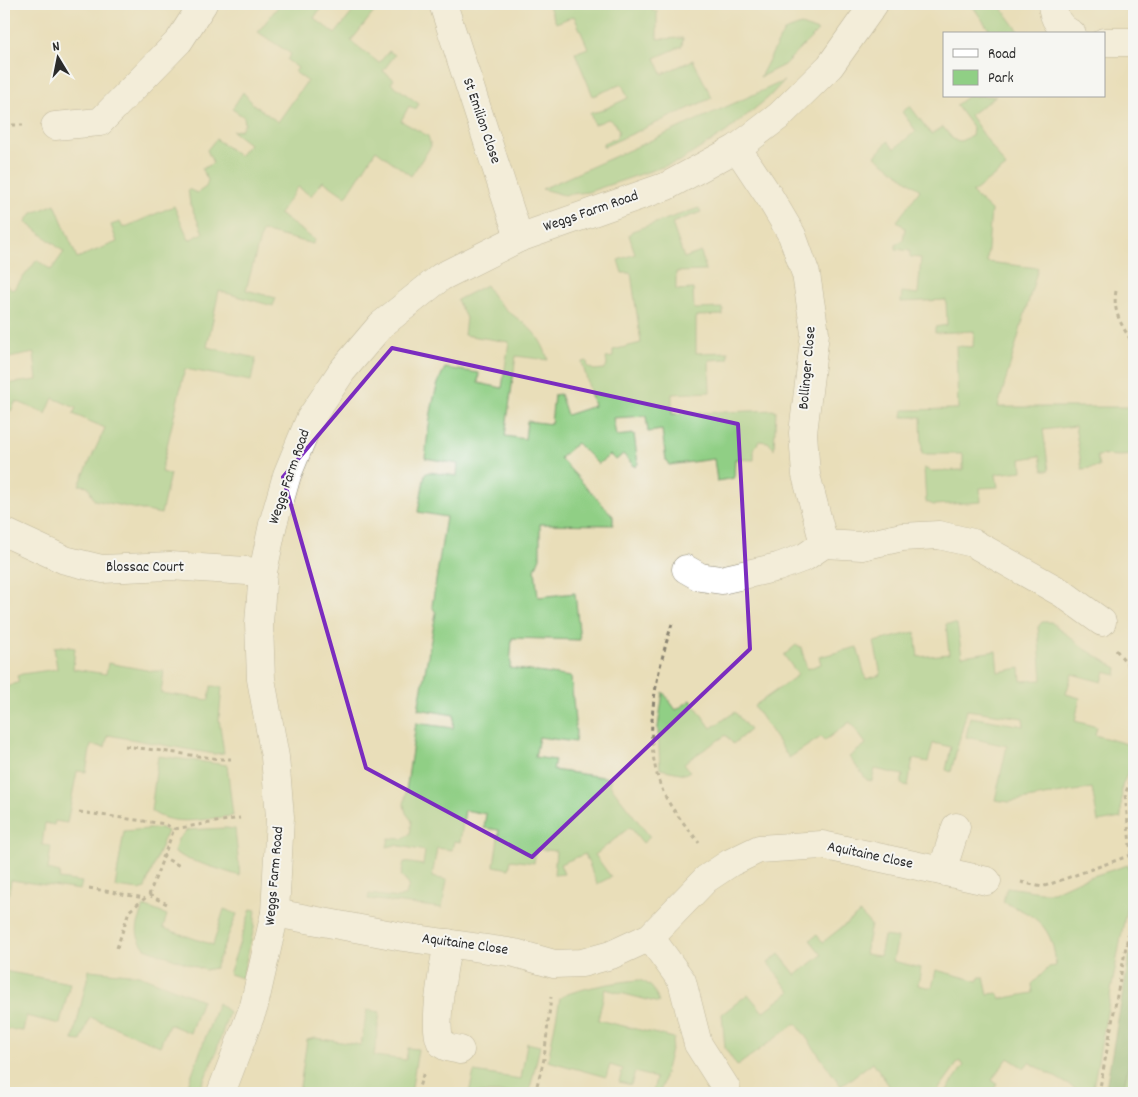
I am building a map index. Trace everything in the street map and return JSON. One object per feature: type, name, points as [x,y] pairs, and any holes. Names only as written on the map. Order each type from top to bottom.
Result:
[{"type":"street","points":[[55,126],[100,122],[179,41],[203,4]]},
{"type":"street","name":"St Emilion Close","points":[[443,4],[519,238]]},
{"type":"street","name":"Weggs Farm Road","points":[[221,1093],[254,1006],[275,913],[280,817],[275,757],[261,679],[259,623],[263,572],[273,524],[287,475],[310,419],[342,371],[381,325],[441,277],[519,238],[667,186],[737,148],[779,116],[830,66],[874,4]]},
{"type":"street","points":[[1052,4],[1054,16],[1059,25],[1069,32]]},
{"type":"street","points":[[1106,42],[1134,42]]},
{"type":"street","name":"Bollinger Close","points":[[737,148],[770,196],[792,235],[806,274],[815,333],[803,433],[806,475],[824,544]]},
{"type":"street","name":"Blossac Court","points":[[4,532],[65,560],[102,568],[170,566],[263,572]]},
{"type":"street","points":[[686,569],[700,577],[720,580],[778,568],[805,558],[824,544],[862,546],[902,537],[939,535],[973,543],[1062,593],[1102,622]]},
{"type":"street","points":[[942,871],[956,827]]},
{"type":"street","name":"Aquitaine Close","points":[[275,913],[515,953],[554,964],[582,963],[611,955],[650,937],[706,879],[730,863],[758,849],[822,845],[986,881]]},
{"type":"street","points":[[650,937],[682,981],[698,1044],[726,1088],[726,1093]]},
{"type":"street","points":[[448,943],[439,1014],[439,1040],[443,1046],[460,1050]]},
{"type":"path","points":[[1116,291],[1114,305],[1119,320],[1134,345]]},
{"type":"path","points":[[672,624],[664,649],[653,712],[652,748],[654,768],[662,792],[705,850]]},
{"type":"path","points":[[125,746],[231,759]]},
{"type":"path","points":[[1134,773],[1126,794],[1131,855],[1134,864]]},
{"type":"path","points":[[79,812],[165,824],[174,829],[240,818]]},
{"type":"path","points":[[117,948],[129,911],[149,895],[162,856],[174,829]]},
{"type":"path","points":[[1013,880],[1042,887],[1131,855]]},
{"type":"path","points":[[162,856],[180,866]]},
{"type":"path","points":[[89,888],[144,898]]},
{"type":"path","points":[[149,895],[167,904]]},
{"type":"path","points":[[1099,1093],[1134,903]]},
{"type":"path","points":[[1126,943],[1134,946]]},
{"type":"path","points":[[535,1093],[544,1059],[554,964]]},
{"type":"highlighted area","points":[[392,348],[738,424],[750,649],[532,857],[366,768],[283,477]]},
{"type":"green space","points":[[280,4],[324,4],[314,18],[335,34],[359,4],[364,4],[374,12],[351,41],[379,63],[389,51],[395,55],[383,71],[394,79],[391,83],[419,104],[415,110],[409,106],[401,121],[428,136],[431,146],[411,176],[376,150],[346,197],[323,181],[311,196],[298,187],[279,214],[315,240],[313,244],[262,231],[246,290],[276,298],[273,306],[219,291],[207,347],[256,358],[251,381],[185,369],[161,472],[170,474],[161,514],[94,500],[88,486],[79,485],[105,428],[73,414],[76,408],[53,398],[46,414],[16,401],[11,411],[4,408],[4,384],[37,380],[34,353],[9,358],[4,323],[4,283],[13,290],[37,260],[51,270],[64,252],[26,222],[31,214],[55,204],[77,258],[117,242],[111,225],[120,222],[123,228],[174,206],[189,240],[203,233],[190,204],[188,189],[197,193],[206,187],[208,180],[202,169],[213,163],[207,150],[216,139],[239,156],[249,144],[232,131],[240,130],[245,124],[244,117],[232,109],[243,92],[253,104],[278,122],[307,81],[295,72],[298,68],[287,60],[291,54],[258,32]]},
{"type":"green space","points":[[548,4],[653,4],[653,11],[657,11],[657,39],[683,38],[682,46],[655,58],[662,74],[693,60],[712,98],[603,147],[603,143],[616,138],[619,131],[615,123],[608,119],[594,125],[590,113],[600,111],[628,98],[622,84],[593,96],[575,53],[588,48],[574,16],[556,23]]},
{"type":"green space","points":[[971,4],[999,4],[1020,32],[990,31]]},
{"type":"green space","points":[[801,25],[818,31],[784,65],[760,77],[784,31]]},
{"type":"green space","points":[[784,81],[768,98],[726,132],[680,161],[588,192],[564,195],[542,189]]},
{"type":"green space","points":[[965,98],[993,98],[970,115],[1006,167],[972,193],[991,210],[987,262],[1038,268],[998,407],[1134,407],[1134,454],[1125,456],[1097,456],[1099,467],[1082,469],[1075,426],[1043,430],[1049,470],[1043,470],[1040,456],[1021,459],[1022,471],[996,474],[998,487],[980,488],[981,502],[934,505],[926,502],[924,468],[931,471],[963,470],[963,454],[922,454],[921,417],[902,417],[903,410],[958,409],[956,346],[973,347],[974,331],[935,333],[935,327],[947,325],[946,300],[901,302],[902,292],[918,294],[921,258],[910,257],[910,251],[896,249],[896,244],[903,240],[905,228],[897,221],[920,190],[875,156],[888,141],[894,149],[916,131],[902,112],[910,106],[931,134],[943,127],[958,142],[972,136],[973,128],[956,105]]},
{"type":"green space","points":[[699,208],[701,212],[672,223],[684,258],[701,252],[706,271],[676,272],[676,290],[693,289],[694,309],[723,308],[723,315],[696,316],[696,353],[728,352],[728,359],[709,360],[710,392],[672,394],[672,414],[776,410],[774,449],[768,442],[759,441],[754,449],[754,460],[735,459],[734,478],[717,481],[714,459],[669,465],[666,460],[662,430],[648,432],[646,416],[613,418],[616,436],[634,434],[638,464],[635,467],[623,454],[616,460],[610,455],[598,464],[577,443],[560,458],[613,516],[613,525],[540,524],[540,557],[535,569],[538,597],[575,593],[580,640],[512,638],[510,668],[571,677],[576,733],[575,742],[539,737],[535,757],[555,760],[553,770],[610,778],[610,785],[650,837],[643,843],[630,827],[595,855],[611,877],[597,884],[585,854],[560,864],[564,874],[554,875],[556,851],[536,849],[534,863],[511,860],[509,869],[494,866],[499,830],[484,828],[486,814],[465,810],[460,842],[454,841],[452,850],[437,848],[432,877],[447,880],[442,908],[368,899],[369,894],[398,898],[406,895],[409,885],[401,876],[404,862],[423,865],[425,851],[395,845],[387,847],[389,838],[402,839],[410,834],[412,821],[406,813],[404,805],[416,723],[453,728],[454,715],[418,709],[436,613],[432,606],[446,517],[418,512],[425,474],[429,472],[457,476],[458,464],[425,458],[429,424],[437,387],[445,368],[479,373],[478,383],[502,388],[509,342],[464,335],[466,318],[457,300],[486,285],[502,306],[529,327],[543,346],[548,360],[516,356],[505,436],[525,439],[527,421],[551,424],[554,395],[560,394],[567,415],[594,406],[582,362],[587,361],[588,367],[594,370],[604,369],[607,365],[606,358],[613,357],[613,350],[641,343],[631,273],[622,273],[618,260],[635,254],[629,235],[632,231]]},
{"type":"green space","points":[[1042,622],[1051,622],[1085,649],[1117,668],[1116,675],[1105,672],[1102,682],[1072,674],[1066,694],[1080,698],[1075,721],[1097,727],[1095,735],[1134,746],[1134,758],[1122,786],[1121,818],[1098,822],[1092,788],[1009,802],[995,800],[1007,746],[966,737],[970,717],[1024,726],[1023,718],[967,710],[951,772],[946,770],[951,747],[933,743],[928,762],[913,759],[908,786],[901,784],[903,775],[875,769],[872,781],[867,780],[849,757],[866,744],[850,722],[824,741],[821,737],[789,758],[754,706],[798,675],[784,655],[796,645],[801,647],[807,669],[821,664],[819,657],[857,647],[866,679],[881,675],[874,642],[915,632],[918,657],[949,654],[946,624],[957,624],[962,656],[996,651],[998,672],[1020,668],[1021,681],[1042,680],[1038,627]]},
{"type":"green space","points":[[54,647],[75,648],[73,669],[106,674],[108,663],[152,671],[164,671],[161,693],[209,700],[211,686],[222,687],[219,719],[224,753],[214,754],[108,735],[105,747],[91,745],[86,772],[77,771],[67,823],[55,821],[54,825],[45,823],[42,845],[51,846],[48,870],[60,873],[59,879],[82,882],[80,890],[11,880],[4,920],[4,688],[19,682],[17,676],[22,674],[57,669]]},
{"type":"green space","points":[[663,692],[676,710],[691,700],[711,728],[735,712],[750,730],[733,744],[726,735],[684,763],[690,771],[685,774],[660,769],[658,727]]},
{"type":"green space","points":[[158,756],[227,765],[233,816],[180,821],[160,816],[151,811]]},
{"type":"green space","points":[[161,828],[167,831],[145,888],[140,890],[115,887],[124,831]]},
{"type":"green space","points":[[235,829],[240,876],[187,859],[174,852],[178,839],[187,830]]},
{"type":"green space","points":[[1128,865],[1131,875],[1130,889],[1092,1093],[1083,1093],[1029,1062],[1024,1068],[1008,1058],[992,1080],[997,1084],[991,1093],[945,1093],[964,1065],[959,1061],[936,1093],[894,1093],[873,1062],[841,1086],[796,1023],[737,1066],[725,1048],[722,1014],[748,994],[763,1012],[790,992],[768,963],[779,954],[796,975],[822,955],[810,940],[817,935],[823,942],[860,913],[871,925],[865,954],[880,956],[884,936],[898,938],[893,961],[921,968],[918,985],[932,988],[936,970],[978,981],[979,977],[984,977],[988,994],[998,993],[1000,999],[1033,993],[1032,984],[1049,967],[1056,966],[1054,952],[1047,932],[1041,924],[1025,912],[1003,902],[1007,887],[1053,892],[1077,881]]},
{"type":"green space","points":[[144,906],[167,915],[163,928],[213,945],[224,909],[237,914],[215,968],[205,970],[145,948],[137,933],[138,923]]},
{"type":"green space","points":[[251,909],[256,910],[254,928],[242,978],[229,974]]},
{"type":"green space","points":[[1130,952],[1134,954],[1134,1043],[1122,1093],[1105,1093]]},
{"type":"green space","points":[[89,970],[139,975],[202,1000],[190,1033],[169,1024],[160,1046],[90,1017],[81,1041],[73,1040]]},
{"type":"green space","points":[[4,971],[70,983],[60,1024],[26,1016],[23,1031],[4,1029]]},
{"type":"green space","points":[[639,980],[647,983],[652,988],[659,1003],[605,989],[598,1020],[674,1038],[660,1093],[653,1091],[656,1078],[635,1072],[631,1085],[619,1082],[623,1069],[610,1065],[606,1077],[548,1061],[560,998],[586,989]]},
{"type":"green space","points":[[218,1003],[229,1012],[214,1058],[198,1093],[185,1093]]},
{"type":"green space","points":[[367,1010],[380,1012],[374,1056],[406,1060],[408,1048],[418,1049],[411,1093],[299,1093],[307,1040],[315,1038],[361,1045]]},
{"type":"green space","points":[[527,1043],[540,1046],[529,1093],[469,1093],[474,1072],[521,1079]]},
{"type":"green space","points":[[1134,1043],[1134,1093],[1122,1093]]}]
